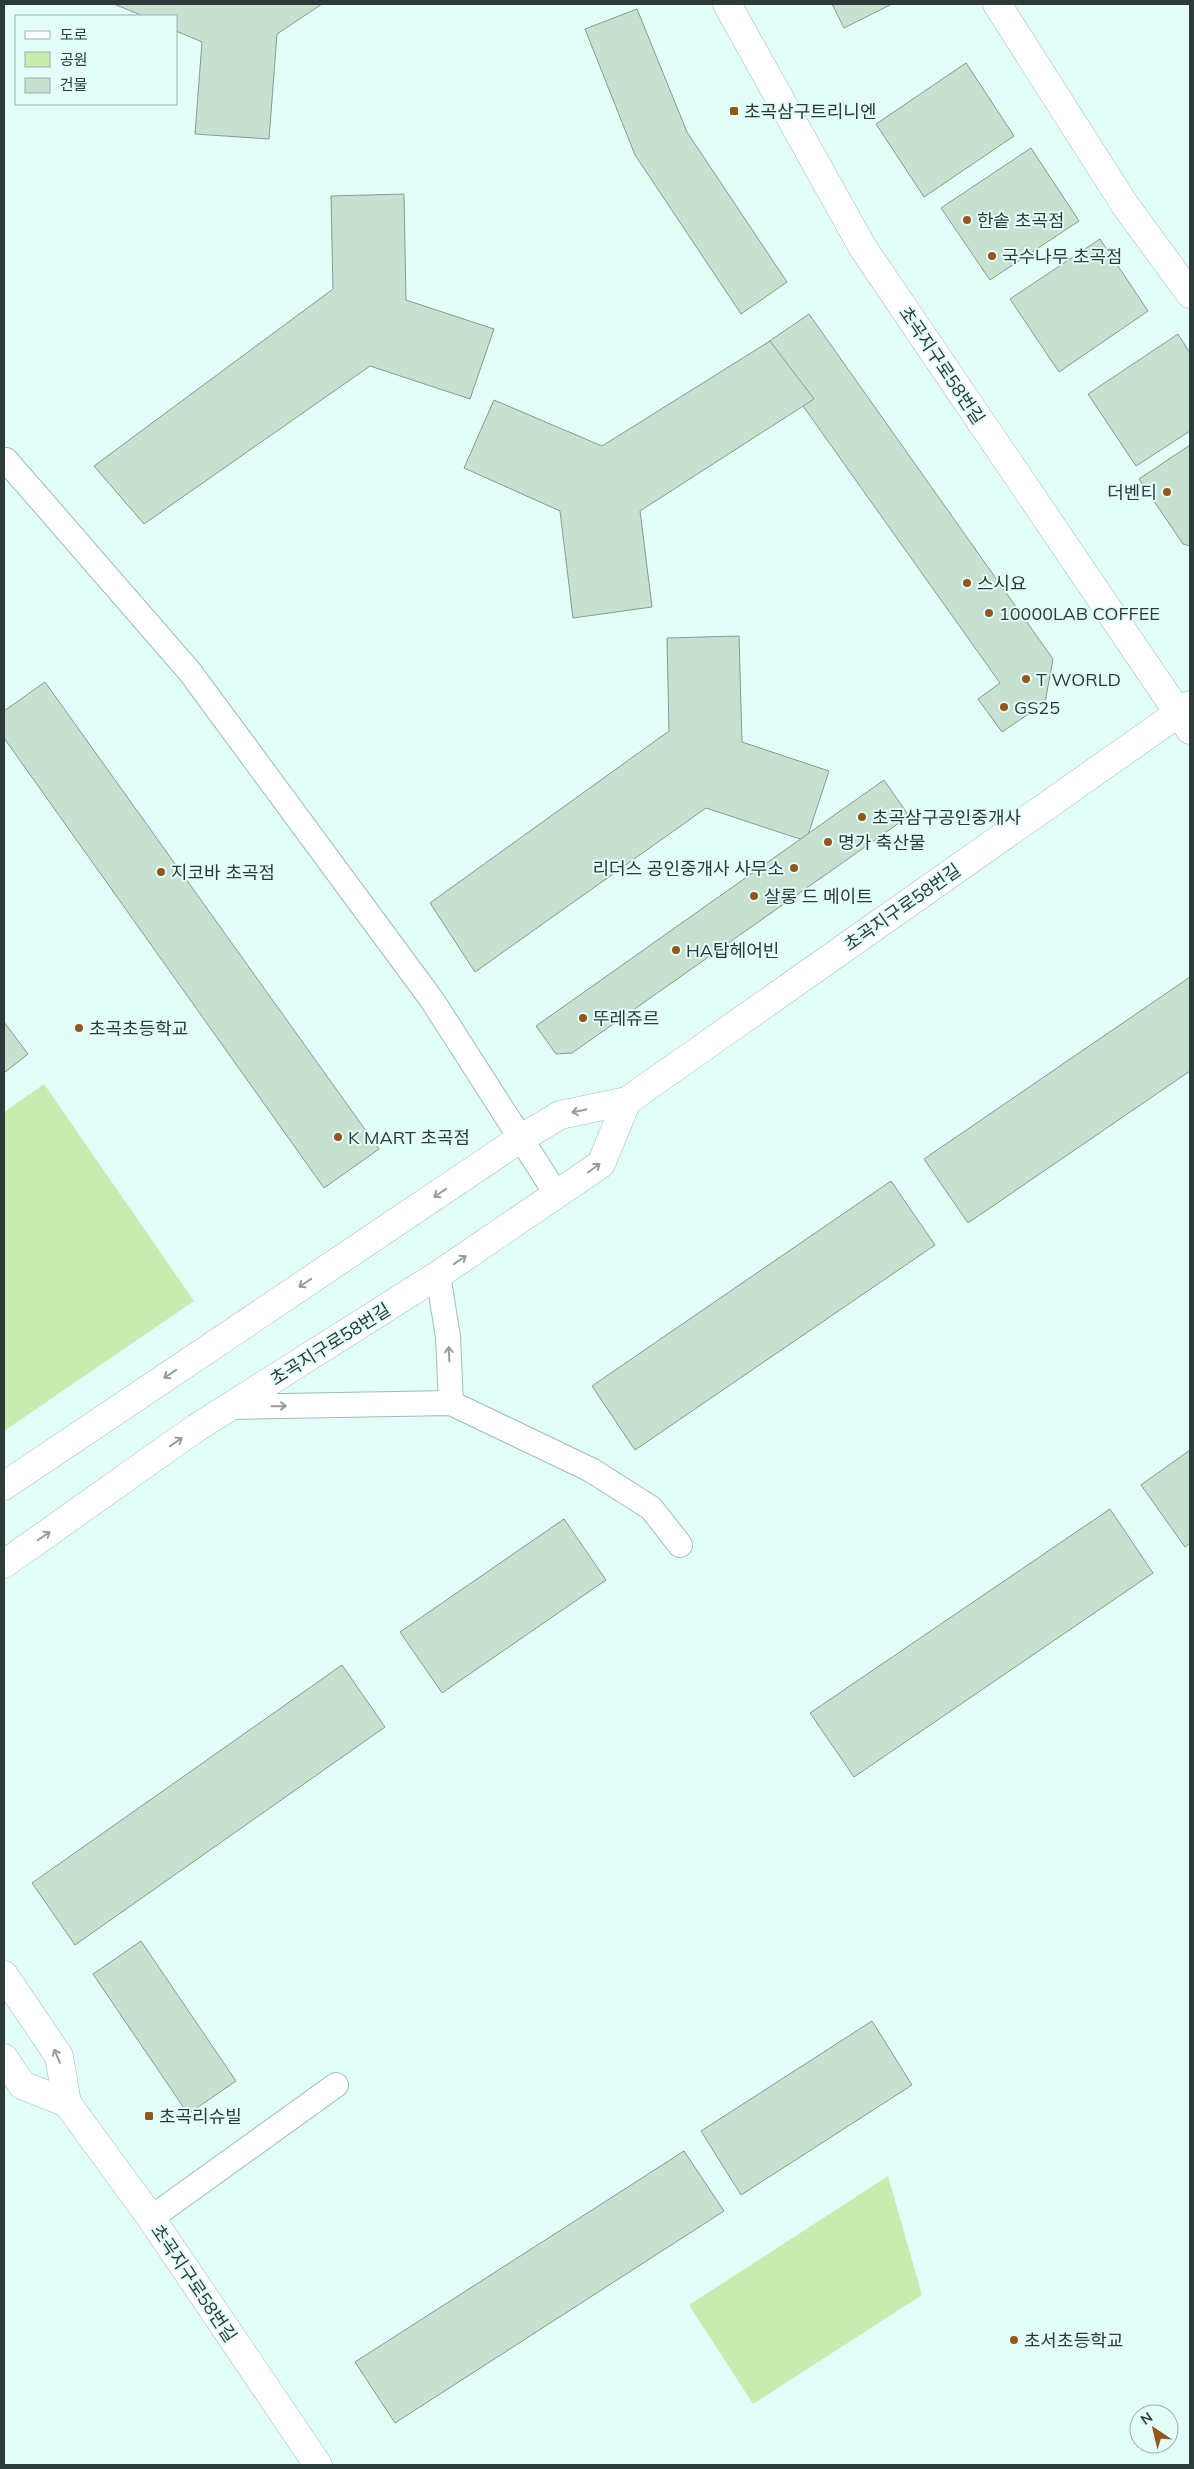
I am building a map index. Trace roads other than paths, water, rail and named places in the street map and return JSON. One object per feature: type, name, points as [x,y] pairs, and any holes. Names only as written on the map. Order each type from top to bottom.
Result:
[{"type":"street","name":"초곡지구로58번길","points":[[4,1486],[520,1139],[560,1115],[627,1102],[1186,716],[863,248],[727,4]]},
{"type":"street","points":[[996,4],[1125,205],[1190,294]]},
{"type":"street","name":"초곡지구로58번길","points":[[4,1564],[196,1428],[438,1275],[601,1164],[627,1102]]},
{"type":"street","name":"초곡지구로58번길","points":[[4,1975],[59,2056],[67,2103],[151,2218],[318,2465]]},
{"type":"street","points":[[4,2058],[22,2085],[67,2103]]},
{"type":"lane","points":[[6,460],[190,672],[432,1000],[557,1195]]},
{"type":"lane","points":[[438,1275],[448,1337],[451,1403]]},
{"type":"lane","points":[[230,1407],[451,1403],[591,1470],[651,1508],[680,1546]]},
{"type":"lane","points":[[151,2218],[336,2084]]},
{"type":"place","name":"초곡삼구트리니엔","points":[[734,111]]},
{"type":"place","name":"한솥 초곡점","points":[[967,220]]},
{"type":"place","name":"국수나무 초곡점","points":[[992,256]]},
{"type":"place","name":"더벤티","points":[[1167,492]]},
{"type":"place","name":"스시요","points":[[967,583]]},
{"type":"place","name":"10000LAB COFFEE","points":[[989,613]]},
{"type":"place","name":"T WORLD","points":[[1026,679]]},
{"type":"place","name":"GS25","points":[[1004,707]]},
{"type":"place","name":"초곡삼구공인중개사","points":[[862,817]]},
{"type":"place","name":"명가 축산물","points":[[828,842]]},
{"type":"place","name":"리더스 공인중개사 사무소","points":[[794,868]]},
{"type":"place","name":"지코바 초곡점","points":[[161,872]]},
{"type":"place","name":"살롱 드 메이트","points":[[754,896]]},
{"type":"place","name":"HA탑헤어빈","points":[[676,950]]},
{"type":"place","name":"뚜레쥬르","points":[[583,1018]]},
{"type":"place","name":"초곡초등학교","points":[[79,1028]]},
{"type":"place","name":"K MART 초곡점","points":[[338,1137]]},
{"type":"place","name":"초곡리슈빌","points":[[149,2116]]},
{"type":"place","name":"초서초등학교","points":[[1014,2340]]}]
